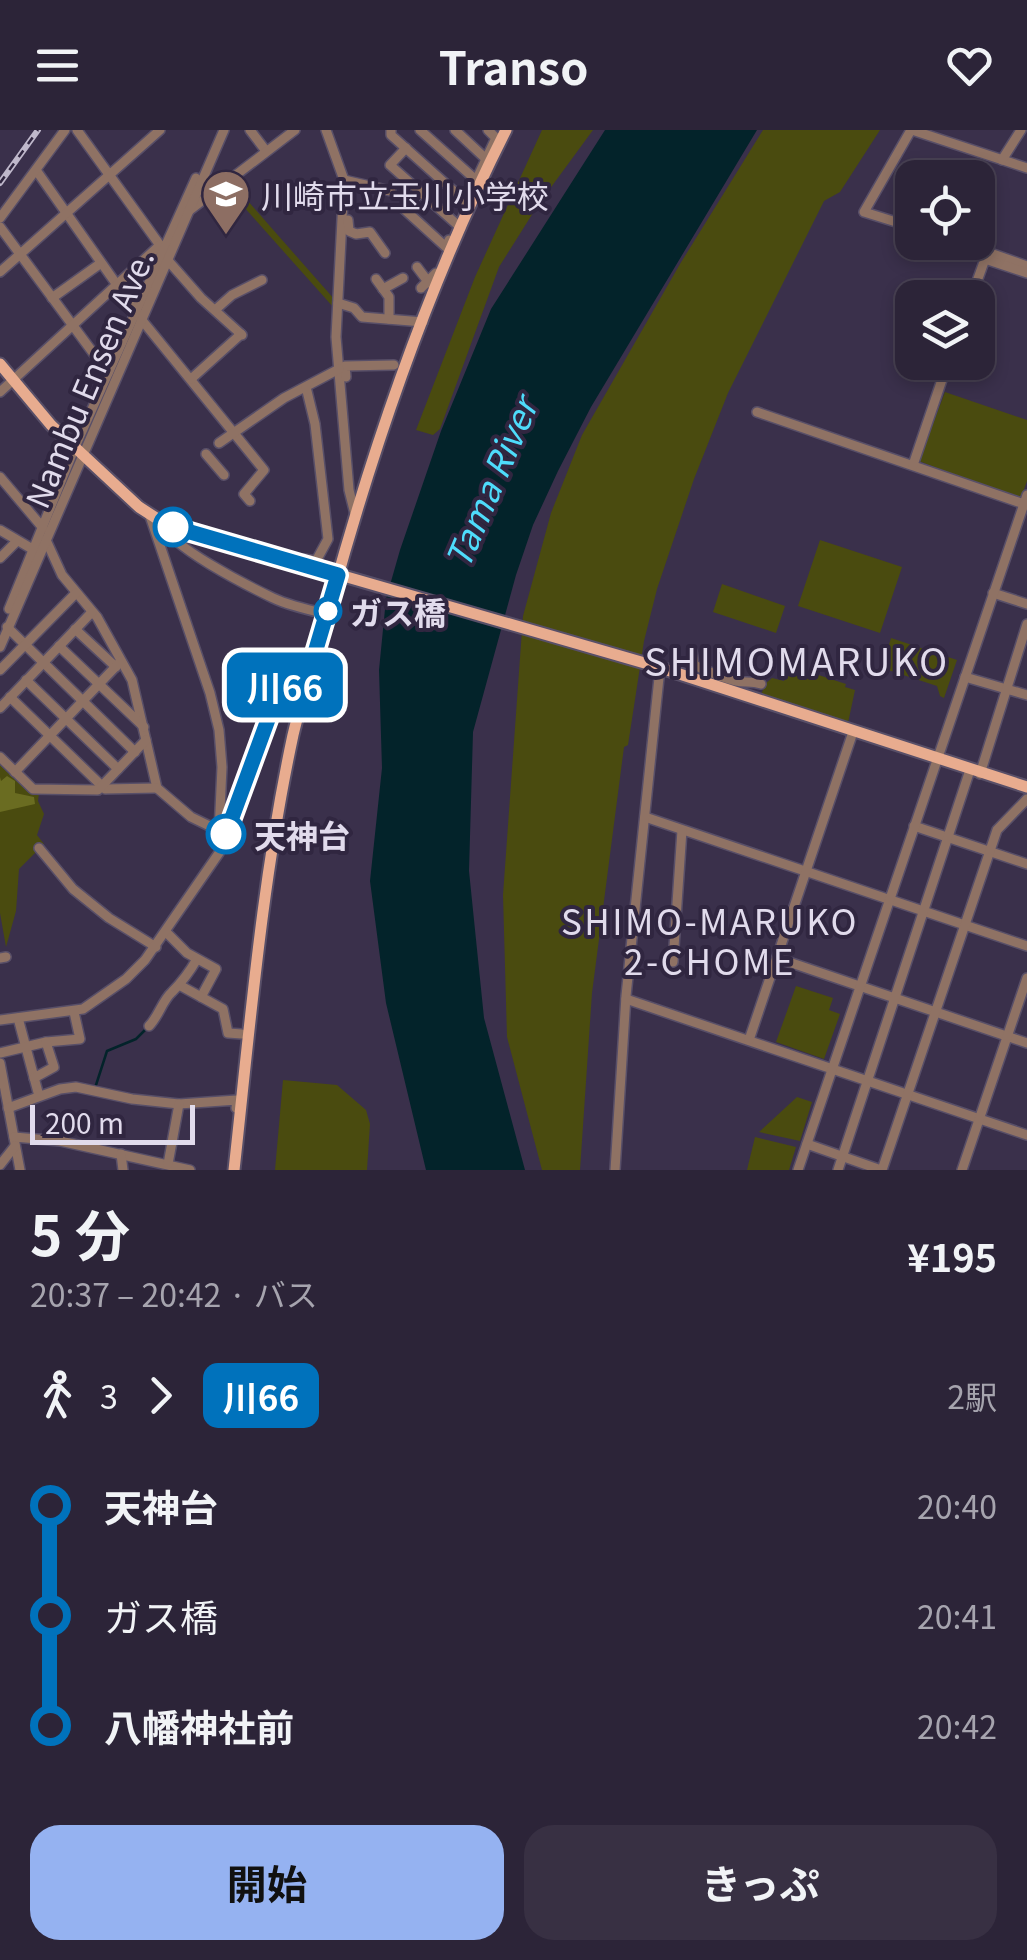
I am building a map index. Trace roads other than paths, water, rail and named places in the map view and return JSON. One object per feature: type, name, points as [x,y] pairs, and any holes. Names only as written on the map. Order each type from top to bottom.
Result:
[{"type":"main road","points":[[232,1170],[261,924],[294,734],[314,656],[344,577],[355,514],[423,322],[431,283],[506,130]]},
{"type":"main road","points":[[0,364],[35,408],[78,450],[150,516],[163,523],[658,667],[1027,786]]},
{"type":"street","points":[[0,218],[65,130]]},
{"type":"street","points":[[77,130],[163,252],[241,334],[192,379]]},
{"type":"street","points":[[0,272],[160,130]]},
{"type":"street","name":"Nambu Ensen Ave.","points":[[163,252],[188,212],[220,130]]},
{"type":"street","name":"Nambu Ensen Ave.","points":[[78,450],[220,130]]},
{"type":"street","points":[[250,130],[266,151]]},
{"type":"street","points":[[188,212],[296,130]]},
{"type":"street","points":[[326,130],[344,180],[336,337],[349,490],[355,514]]},
{"type":"street","points":[[391,130],[391,135],[466,202]]},
{"type":"street","points":[[420,130],[476,180]]},
{"type":"street","points":[[454,130],[485,158]]},
{"type":"street","points":[[417,267],[431,283],[496,138],[488,130]]},
{"type":"street","points":[[895,222],[864,212],[912,130],[1027,168]]},
{"type":"street","points":[[953,144],[956,130]]},
{"type":"street","points":[[1002,160],[1020,130]]},
{"type":"street","points":[[406,148],[390,165],[458,226]]},
{"type":"street","points":[[36,170],[138,316],[264,470],[244,494],[250,501]]},
{"type":"street","points":[[344,180],[392,191]]},
{"type":"street","points":[[419,192],[404,208],[446,248]]},
{"type":"street","points":[[343,211],[348,212],[349,231],[370,232],[385,253]]},
{"type":"street","points":[[0,227],[108,374]]},
{"type":"street","points":[[0,392],[116,284],[163,252]]},
{"type":"street","points":[[995,256],[1027,269]]},
{"type":"street","points":[[977,280],[985,258],[1027,269]]},
{"type":"street","points":[[52,298],[101,263]]},
{"type":"street","points":[[383,289],[403,278]]},
{"type":"street","points":[[376,279],[389,297],[389,319]]},
{"type":"street","points":[[215,310],[232,295],[262,280]]},
{"type":"street","points":[[338,303],[354,308],[362,317],[423,322]]},
{"type":"street","name":"Nambu Ensen Ave.","points":[[4,629],[108,374],[138,316]]},
{"type":"street","points":[[343,392],[347,390],[345,366],[394,365]]},
{"type":"street","points":[[220,443],[232,432],[339,370]]},
{"type":"street","points":[[913,466],[942,380]]},
{"type":"street","points":[[298,564],[304,559],[316,562],[328,539],[316,424],[306,387]]},
{"type":"street","points":[[757,412],[1026,501],[798,1170]]},
{"type":"street","points":[[206,454],[224,475]]},
{"type":"street","points":[[0,476],[45,534],[62,575],[94,614],[119,664]]},
{"type":"street","points":[[150,516],[219,730],[223,833]]},
{"type":"street","points":[[163,523],[164,531],[196,556],[273,598],[327,614]]},
{"type":"street","points":[[0,530],[34,550]]},
{"type":"street","name":"Nambu Ensen Ave.","points":[[0,647],[34,550],[45,534]]},
{"type":"street","points":[[0,558],[17,541]]},
{"type":"street","points":[[0,670],[76,593]]},
{"type":"street","points":[[993,593],[1027,604]]},
{"type":"street","points":[[0,708],[94,614]]},
{"type":"street","points":[[838,1170],[925,912],[946,837],[1008,690],[1027,624]]},
{"type":"street","points":[[4,629],[135,752]]},
{"type":"street","points":[[76,629],[119,664],[132,680],[157,788],[191,816],[223,833]]},
{"type":"street","points":[[59,646],[144,727]]},
{"type":"street","points":[[692,650],[693,663],[709,672],[737,682],[761,684]]},
{"type":"street","points":[[0,1020],[74,1012],[90,1006],[126,978],[156,947],[216,859],[273,706],[298,667],[314,656]]},
{"type":"street","points":[[15,772],[119,664]]},
{"type":"street","points":[[615,1170],[626,999],[658,667]]},
{"type":"street","points":[[965,676],[1027,695]]},
{"type":"street","points":[[26,680],[118,769]]},
{"type":"street","points":[[10,697],[100,788]]},
{"type":"street","points":[[749,1040],[853,732]]},
{"type":"street","points":[[100,788],[146,740]]},
{"type":"street","points":[[0,758],[33,789],[157,788]]},
{"type":"street","points":[[807,1144],[882,1170],[998,828],[1027,799]]},
{"type":"street","points":[[644,817],[1027,946]]},
{"type":"street","points":[[914,826],[1027,864]]},
{"type":"street","points":[[673,962],[682,830]]},
{"type":"street","points":[[39,848],[88,901],[156,947]]},
{"type":"street","points":[[167,933],[197,959],[216,968],[201,997]]},
{"type":"street","points":[[777,958],[1027,1043]]},
{"type":"street","points":[[149,1026],[197,959]]},
{"type":"street","points":[[962,1170],[1027,978]]},
{"type":"street","points":[[181,986],[224,1010],[228,1033],[242,1034]]},
{"type":"street","points":[[626,999],[1027,1135]]},
{"type":"street","points":[[0,1053],[80,1038],[74,1012]]},
{"type":"street","points":[[18,1018],[40,1096]]},
{"type":"street","points":[[34,1078],[54,1067],[46,1042]]},
{"type":"street","points":[[0,1063],[20,1170]]},
{"type":"street","points":[[8,1108],[76,1087],[179,1104],[236,1100],[232,1170]]},
{"type":"street","points":[[168,1164],[179,1104]]},
{"type":"street","points":[[15,1141],[47,1139],[190,1170]]},
{"type":"street","points":[[0,1165],[15,1141]]},
{"type":"street","points":[[121,1154],[123,1170]]},
{"type":"water","name":"Tama River","points":[[605,130],[757,130],[591,407],[533,525],[516,575],[473,732],[469,871],[484,1018],[525,1170],[426,1170],[386,1003],[370,881],[382,768],[379,670],[386,599],[441,431],[491,309]]},
{"type":"waterway","points":[[96,1085],[107,1051],[136,1039],[146,1029]]},
{"type":"railway","points":[[0,183],[38,130]]},
{"type":"place","name":"川崎市立玉川小学校","points":[[226,236]]},
{"type":"place","name":"ガス橋","points":[[328,611]]},
{"type":"place","name":"天神台","points":[[226,834]]},
{"type":"district","name":"SHIMOMARUKO","points":[[797,659]]},
{"type":"district","name":"SHIMO-MARUKO 2-CHOME","points":[[710,939]]}]
